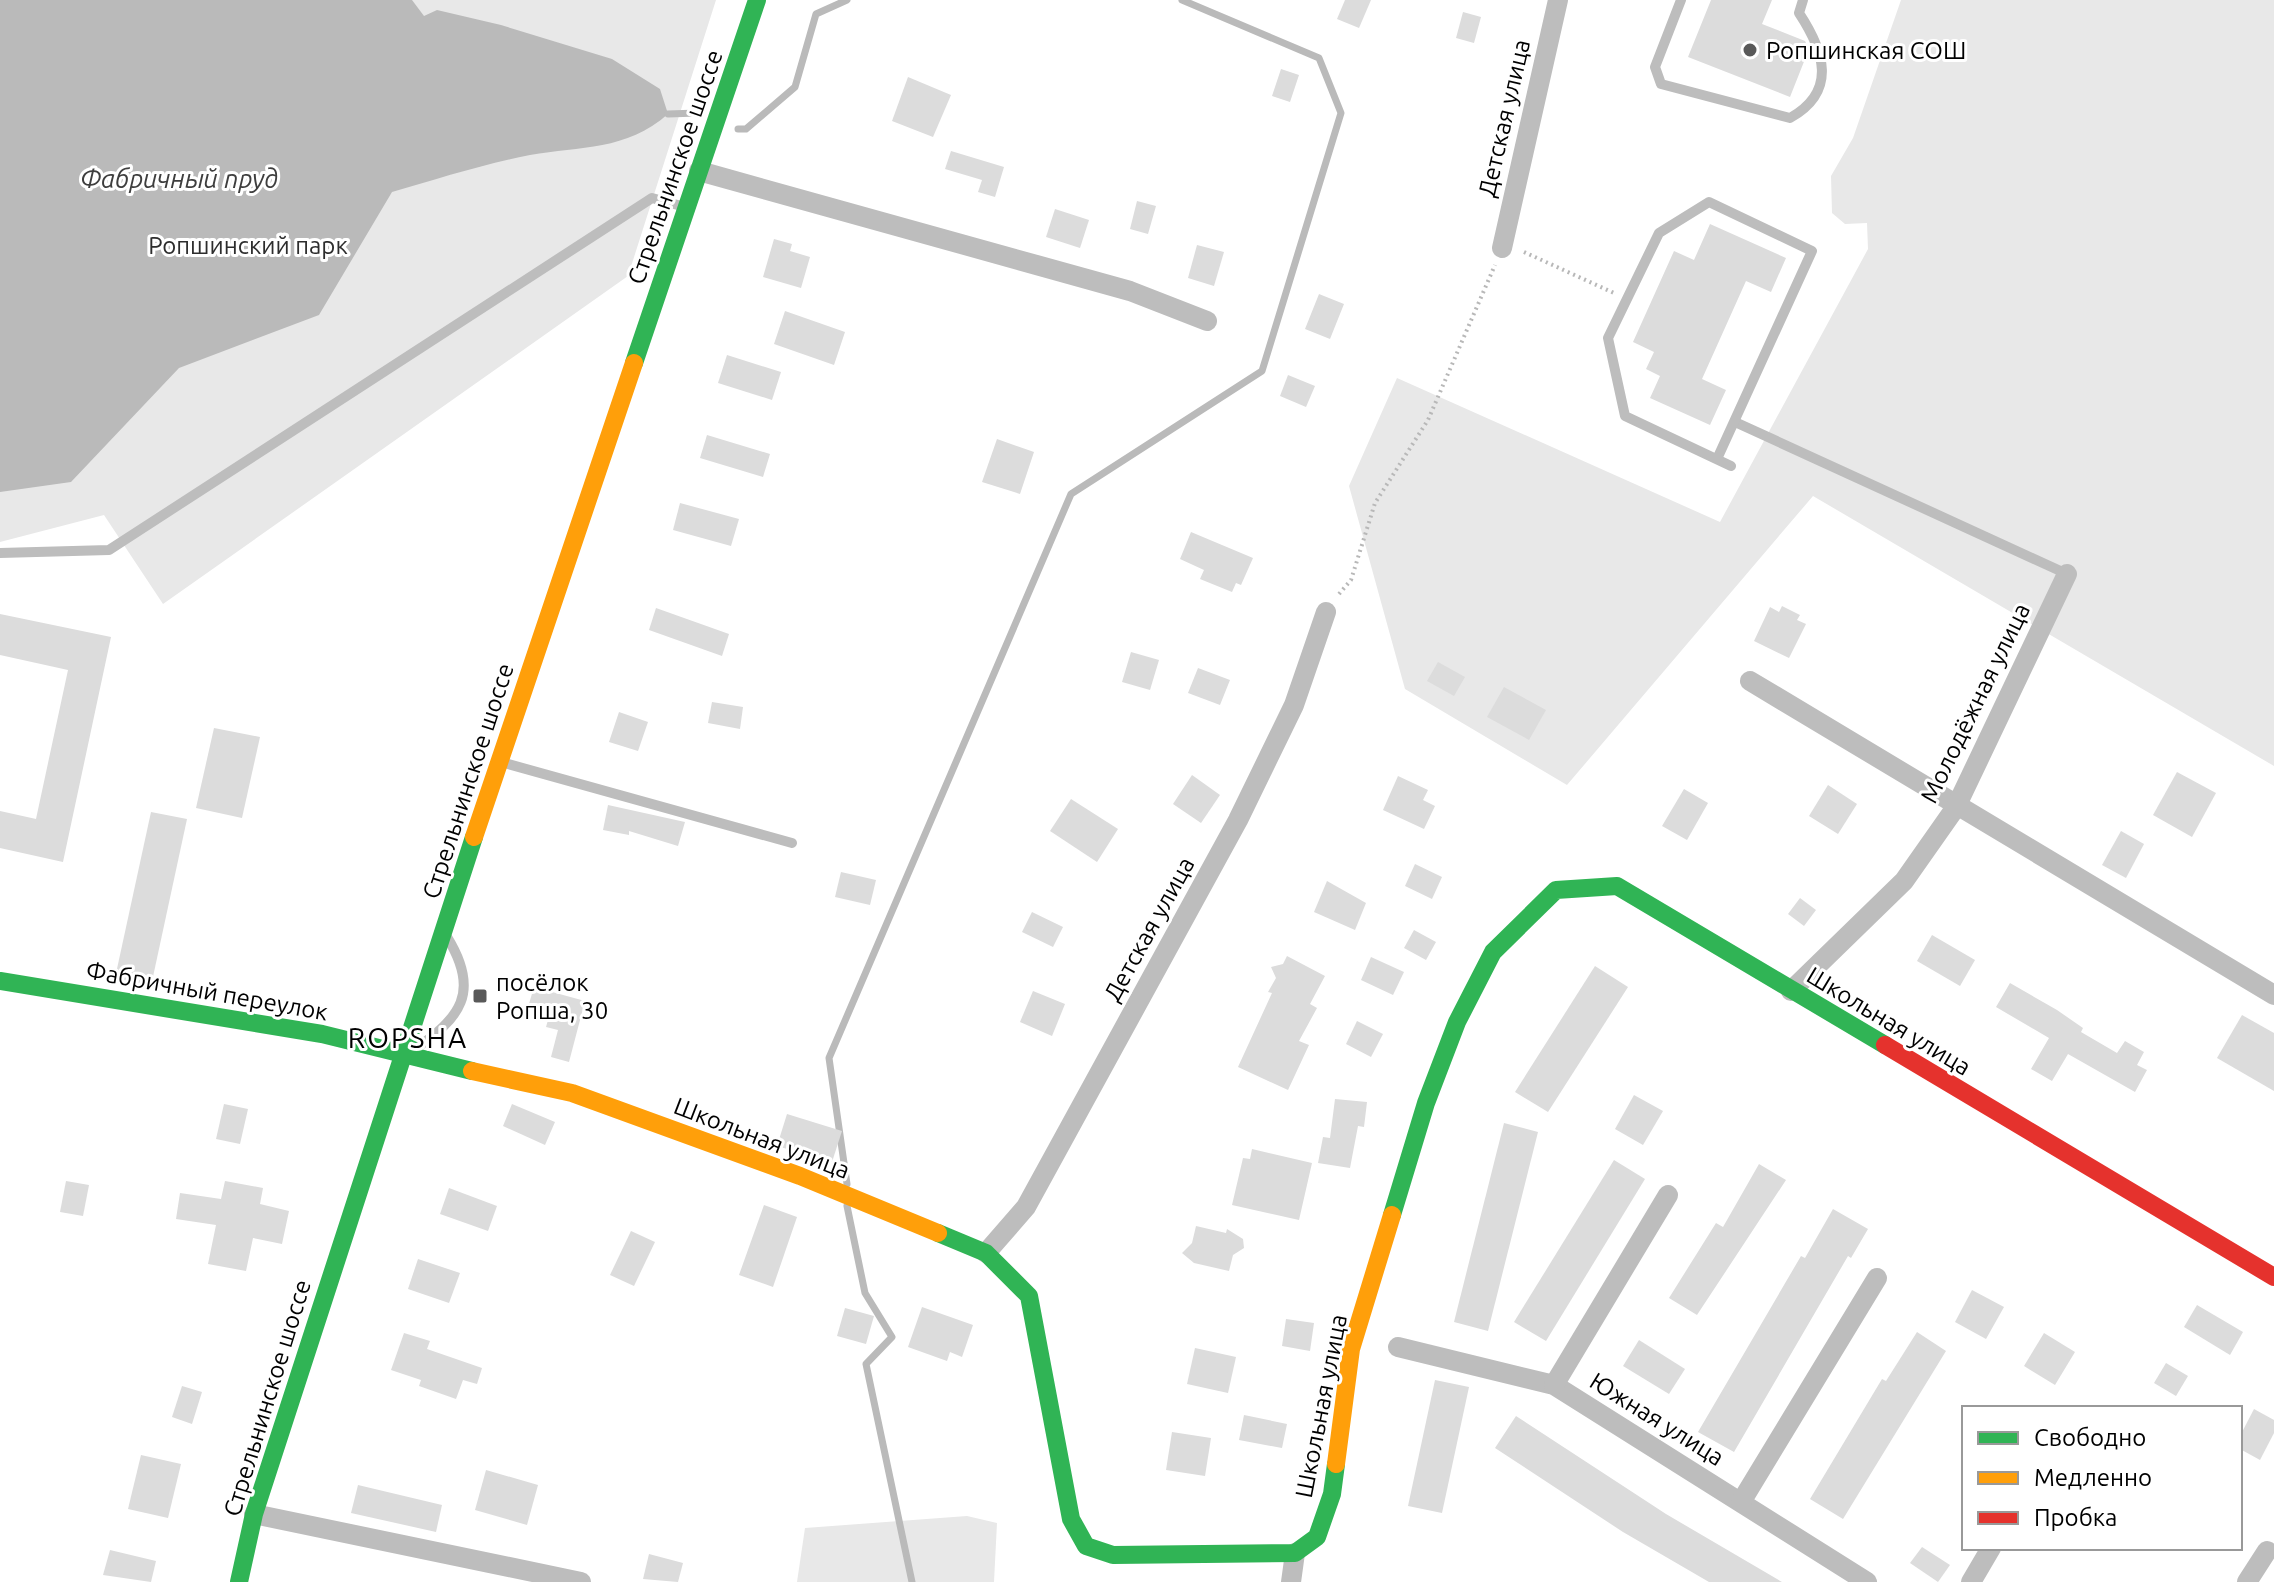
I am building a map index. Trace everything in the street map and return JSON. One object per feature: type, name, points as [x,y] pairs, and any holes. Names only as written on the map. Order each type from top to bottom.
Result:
[{"type":"street","name":"Стрельнинское шоссе","points":[[239,1582],[254,1514],[499,761],[757,0]]},
{"type":"street","name":"Детская улица","points":[[1503,245],[1558,0]]},
{"type":"street","points":[[699,171],[1130,291],[1207,321]]},
{"type":"street","name":"Молодёжная улица","points":[[1791,991],[1904,881],[1956,807],[2067,574]]},
{"type":"street","name":"Детская улица","points":[[986,1253],[1026,1207],[1238,820],[1294,705],[1326,612]]},
{"type":"street","points":[[1750,681],[2274,995]]},
{"type":"street","name":"Школьная улица","points":[[404,1056],[572,1093],[800,1176],[986,1253],[1029,1296],[1071,1519],[1086,1546],[1113,1555],[1295,1553],[1317,1537],[1332,1494],[1351,1349],[1426,1103],[1457,1022],[1493,952],[1556,890],[1617,886],[2274,1277]]},
{"type":"street","name":"Фабричный переулок","points":[[0,981],[322,1034],[404,1056]]},
{"type":"street","points":[[1554,1385],[1668,1195]]},
{"type":"street","points":[[1741,1502],[1877,1278]]},
{"type":"street","name":"Южная улица","points":[[1398,1347],[1554,1385],[1867,1582]]},
{"type":"street","points":[[254,1514],[581,1582]]},
{"type":"street","points":[[1971,1582],[1990,1550]]},
{"type":"street","points":[[2247,1582],[2267,1551]]},
{"type":"street","points":[[1290,1582],[1295,1553]]},
{"type":"lane","points":[[1681,0],[1655,67],[1661,84],[1790,118],[1807,109],[1824,68],[1821,51],[1799,13],[1803,0]]},
{"type":"lane","points":[[0,553],[109,550],[652,198],[687,207]]},
{"type":"lane","points":[[1717,459],[1812,251],[1709,202],[1659,233],[1608,338],[1625,416],[1731,466]]},
{"type":"lane","points":[[1735,422],[2067,574]]},
{"type":"lane","points":[[499,761],[792,843]]},
{"type":"lane","points":[[404,1056],[447,1025],[463,995],[466,978],[444,932]]},
{"type":"path","points":[[1326,612],[1351,580],[1375,503],[1428,420],[1503,245],[1628,299]]},
{"type":"green space","name":"Ропшинский парк","points":[[0,0],[716,0],[628,276],[163,604],[104,515],[0,542]]},
{"type":"green space","points":[[1901,0],[2274,0],[2274,766],[1813,496],[1567,785],[1405,689],[1349,486],[1397,378],[1720,522],[1868,249],[1867,223],[1845,224],[1832,213],[1831,176],[1853,138]]},
{"type":"green space","points":[[967,1516],[997,1523],[994,1582],[797,1582],[805,1528]]},
{"type":"water","name":"Фабричный пруд","points":[[0,0],[412,0],[424,16],[437,10],[501,25],[612,59],[660,89],[668,114],[636,135],[619,141],[512,159],[392,192],[319,315],[179,368],[71,482],[0,492]]},
{"type":"building","points":[[1345,0],[1371,0],[1359,28],[1337,19]]},
{"type":"building","name":"Ропшинская СОШ","points":[[1711,0],[1772,0],[1762,24],[1805,41],[1809,49],[1790,97],[1688,57]]},
{"type":"building","points":[[1463,12],[1481,17],[1474,43],[1456,38]]},
{"type":"building","points":[[1281,69],[1299,75],[1290,102],[1272,96]]},
{"type":"building","points":[[908,77],[951,95],[933,137],[892,121]]},
{"type":"building","points":[[951,151],[1004,167],[995,197],[978,192],[982,180],[945,169]]},
{"type":"building","points":[[1137,201],[1156,206],[1148,234],[1130,229]]},
{"type":"building","points":[[1055,209],[1089,220],[1080,248],[1046,237]]},
{"type":"building","points":[[1710,224],[1786,258],[1771,292],[1746,281],[1702,379],[1726,390],[1710,425],[1650,398],[1660,376],[1646,369],[1654,352],[1633,342],[1674,251],[1694,260]]},
{"type":"building","points":[[774,239],[792,244],[790,251],[810,257],[801,288],[763,277]]},
{"type":"building","points":[[1197,245],[1224,252],[1214,286],[1188,278]]},
{"type":"building","points":[[1319,294],[1344,304],[1330,339],[1305,329]]},
{"type":"building","points":[[785,311],[845,332],[834,365],[774,344]]},
{"type":"building","points":[[727,355],[781,372],[772,400],[718,383]]},
{"type":"building","points":[[1288,375],[1315,386],[1306,407],[1280,396]]},
{"type":"building","points":[[707,435],[770,454],[763,477],[700,458]]},
{"type":"building","points":[[997,439],[1034,452],[1020,494],[982,482]]},
{"type":"building","points":[[680,503],[739,519],[731,546],[673,530]]},
{"type":"building","points":[[1191,532],[1253,558],[1241,585],[1236,583],[1232,592],[1200,579],[1204,570],[1180,559]]},
{"type":"building","points":[[1782,606],[1800,615],[1797,620],[1806,624],[1789,658],[1754,641],[1770,607],[1779,612]]},
{"type":"building","points":[[656,608],[729,634],[722,656],[649,630]]},
{"type":"building","points":[[0,614],[111,637],[63,862],[0,848],[0,811],[36,819],[68,670],[0,655]]},
{"type":"building","points":[[1131,652],[1159,660],[1150,690],[1122,682]]},
{"type":"building","points":[[1438,662],[1465,677],[1454,696],[1427,681]]},
{"type":"building","points":[[1198,668],[1230,680],[1220,705],[1188,693]]},
{"type":"building","points":[[1504,687],[1546,710],[1529,740],[1487,717]]},
{"type":"building","points":[[712,702],[743,707],[740,729],[708,723]]},
{"type":"building","points":[[619,712],[648,722],[638,751],[609,742]]},
{"type":"building","points":[[214,728],[260,737],[242,818],[196,808]]},
{"type":"building","points":[[2177,772],[2216,793],[2192,837],[2153,815]]},
{"type":"building","points":[[1192,775],[1220,795],[1201,823],[1173,804]]},
{"type":"building","points":[[1398,776],[1428,790],[1423,800],[1435,806],[1424,829],[1383,810]]},
{"type":"building","points":[[1828,785],[1857,804],[1838,834],[1809,816]]},
{"type":"building","points":[[1684,789],[1708,803],[1687,840],[1662,826]]},
{"type":"building","points":[[1071,799],[1118,829],[1097,862],[1050,831]]},
{"type":"building","points":[[608,805],[685,822],[678,846],[629,831],[629,835],[603,830]]},
{"type":"building","points":[[151,812],[187,819],[151,986],[115,978]]},
{"type":"building","points":[[2121,831],[2144,844],[2126,878],[2102,865]]},
{"type":"building","points":[[1415,864],[1442,877],[1432,899],[1405,886]]},
{"type":"building","points":[[841,872],[876,880],[870,905],[835,897]]},
{"type":"building","points":[[1327,881],[1366,903],[1355,930],[1314,912]]},
{"type":"building","points":[[1800,898],[1816,910],[1804,926],[1788,914]]},
{"type":"building","points":[[1032,912],[1063,927],[1053,947],[1022,932]]},
{"type":"building","points":[[1414,930],[1436,942],[1426,960],[1404,948]]},
{"type":"building","points":[[1932,935],[1975,960],[1960,986],[1917,961]]},
{"type":"building","points":[[1287,956],[1325,976],[1310,1004],[1317,1008],[1299,1041],[1309,1045],[1288,1090],[1238,1067],[1272,993],[1268,992],[1276,978],[1271,967],[1283,964]]},
{"type":"building","points":[[1371,957],[1404,972],[1393,995],[1361,980]]},
{"type":"building","points":[[1595,966],[1628,987],[1548,1112],[1515,1092]]},
{"type":"building","points":[[2010,983],[2057,1010],[2083,1028],[2081,1032],[2117,1053],[2125,1041],[2144,1052],[2137,1065],[2147,1070],[2135,1092],[2068,1054],[2052,1081],[2031,1069],[2049,1038],[1996,1007]]},
{"type":"building","points":[[534,987],[585,1001],[569,1062],[551,1057],[558,1030],[546,1027],[550,1013],[528,1007]]},
{"type":"building","points":[[1033,991],[1065,1004],[1052,1036],[1020,1022]]},
{"type":"building","points":[[2242,1015],[2274,1033],[2274,1091],[2217,1058]]},
{"type":"building","points":[[1357,1021],[1383,1034],[1371,1057],[1346,1044]]},
{"type":"building","points":[[1634,1095],[1663,1111],[1643,1145],[1615,1129]]},
{"type":"building","points":[[1335,1099],[1367,1102],[1364,1127],[1358,1126],[1350,1168],[1318,1163],[1323,1137],[1330,1138]]},
{"type":"building","points":[[224,1104],[248,1109],[240,1144],[216,1139]]},
{"type":"building","points":[[512,1104],[555,1122],[545,1145],[503,1126]]},
{"type":"building","points":[[787,1114],[842,1131],[832,1162],[777,1146]]},
{"type":"building","points":[[1504,1123],[1538,1132],[1488,1331],[1454,1322]]},
{"type":"building","points":[[1252,1149],[1312,1163],[1299,1220],[1232,1205],[1243,1158],[1250,1159]]},
{"type":"building","points":[[1614,1160],[1645,1179],[1546,1341],[1514,1322]]},
{"type":"building","points":[[1759,1164],[1786,1180],[1697,1315],[1669,1298],[1716,1223],[1723,1227]]},
{"type":"building","points":[[66,1181],[89,1185],[83,1216],[60,1212]]},
{"type":"building","points":[[225,1181],[263,1188],[260,1204],[289,1211],[282,1244],[253,1238],[246,1271],[208,1264],[216,1225],[176,1219],[180,1193],[221,1199]]},
{"type":"building","points":[[449,1188],[497,1206],[488,1231],[440,1214]]},
{"type":"building","points":[[764,1205],[797,1217],[773,1287],[739,1275]]},
{"type":"building","points":[[1833,1209],[1868,1229],[1851,1258],[1848,1256],[1734,1452],[1698,1432],[1801,1256],[1805,1258]]},
{"type":"building","points":[[1196,1226],[1226,1233],[1227,1229],[1243,1239],[1244,1248],[1233,1255],[1229,1271],[1194,1263],[1182,1253],[1192,1243]]},
{"type":"building","points":[[631,1231],[655,1242],[634,1286],[610,1275]]},
{"type":"building","points":[[418,1259],[460,1273],[449,1303],[408,1289]]},
{"type":"building","points":[[1972,1290],[2004,1307],[1986,1339],[1955,1322]]},
{"type":"building","points":[[2197,1305],[2243,1332],[2230,1355],[2184,1327]]},
{"type":"building","points":[[922,1307],[973,1325],[962,1357],[950,1352],[947,1361],[908,1347]]},
{"type":"building","points":[[845,1308],[874,1316],[866,1344],[837,1336]]},
{"type":"building","points":[[1286,1319],[1314,1323],[1310,1351],[1282,1346]]},
{"type":"building","points":[[1917,1332],[1946,1351],[1843,1519],[1810,1499],[1882,1379],[1886,1381]]},
{"type":"building","points":[[404,1333],[430,1341],[427,1349],[482,1368],[477,1384],[463,1380],[456,1399],[419,1386],[421,1380],[391,1370]]},
{"type":"building","points":[[2044,1333],[2075,1352],[2055,1385],[2024,1366]]},
{"type":"building","points":[[1639,1340],[1685,1369],[1669,1394],[1623,1366]]},
{"type":"building","points":[[1195,1348],[1236,1357],[1228,1393],[1187,1384]]},
{"type":"building","points":[[2166,1363],[2188,1376],[2176,1396],[2154,1383]]},
{"type":"building","points":[[1435,1380],[1469,1387],[1442,1513],[1408,1506]]},
{"type":"building","points":[[182,1386],[202,1392],[192,1424],[172,1417]]},
{"type":"building","points":[[2254,1409],[2274,1420],[2274,1433],[2260,1460],[2242,1450],[2242,1432]]},
{"type":"building","points":[[1244,1415],[1287,1424],[1282,1448],[1239,1440]]},
{"type":"building","points":[[1516,1416],[1666,1514],[1782,1582],[1709,1582],[1623,1532],[1495,1448]]},
{"type":"building","points":[[1172,1432],[1211,1438],[1205,1476],[1166,1470]]},
{"type":"building","points":[[141,1455],[181,1464],[168,1518],[128,1509]]},
{"type":"building","points":[[486,1470],[538,1485],[527,1525],[475,1510]]},
{"type":"building","points":[[358,1485],[442,1505],[436,1532],[351,1513]]},
{"type":"building","points":[[1922,1547],[1950,1565],[1938,1582],[1910,1563]]},
{"type":"building","points":[[110,1550],[156,1561],[151,1582],[103,1575]]},
{"type":"building","points":[[649,1554],[683,1563],[678,1582],[643,1579]]},
{"type":"waterway","points":[[738,129],[746,129],[795,87],[816,14],[847,0]]},
{"type":"waterway","points":[[847,1184],[829,1058],[1071,494],[1262,371],[1341,113],[1319,58],[1182,0]]},
{"type":"waterway","points":[[668,114],[698,113]]},
{"type":"waterway","points":[[847,1206],[865,1293],[892,1337],[866,1364],[912,1582]]},
{"type":"traffic: fast","points":[[634,363],[757,0]]},
{"type":"traffic: fast","points":[[239,1582],[254,1514],[474,837]]},
{"type":"traffic: fast","points":[[1392,1215],[1426,1103],[1457,1022],[1493,952],[1556,890],[1617,886],[1885,1045]]},
{"type":"traffic: fast","points":[[0,981],[322,1034],[472,1071]]},
{"type":"traffic: fast","points":[[938,1233],[986,1253],[1029,1296],[1071,1519],[1086,1546],[1113,1555],[1295,1553],[1317,1537],[1332,1494],[1336,1464]]},
{"type":"traffic: slow","points":[[474,837],[634,363]]},
{"type":"traffic: slow","points":[[472,1071],[572,1093],[800,1176],[938,1233]]},
{"type":"traffic: slow","points":[[1336,1464],[1351,1349],[1392,1215]]},
{"type":"traffic: jam","points":[[1885,1045],[2274,1277]]},
{"type":"place","name":"Ропшинская СОШ","points":[[1750,50]]},
{"type":"place","name":"посёлок Ропша, 30","points":[[480,996]]},
{"type":"district","name":"ROPSHA","points":[[408,1037]]}]
